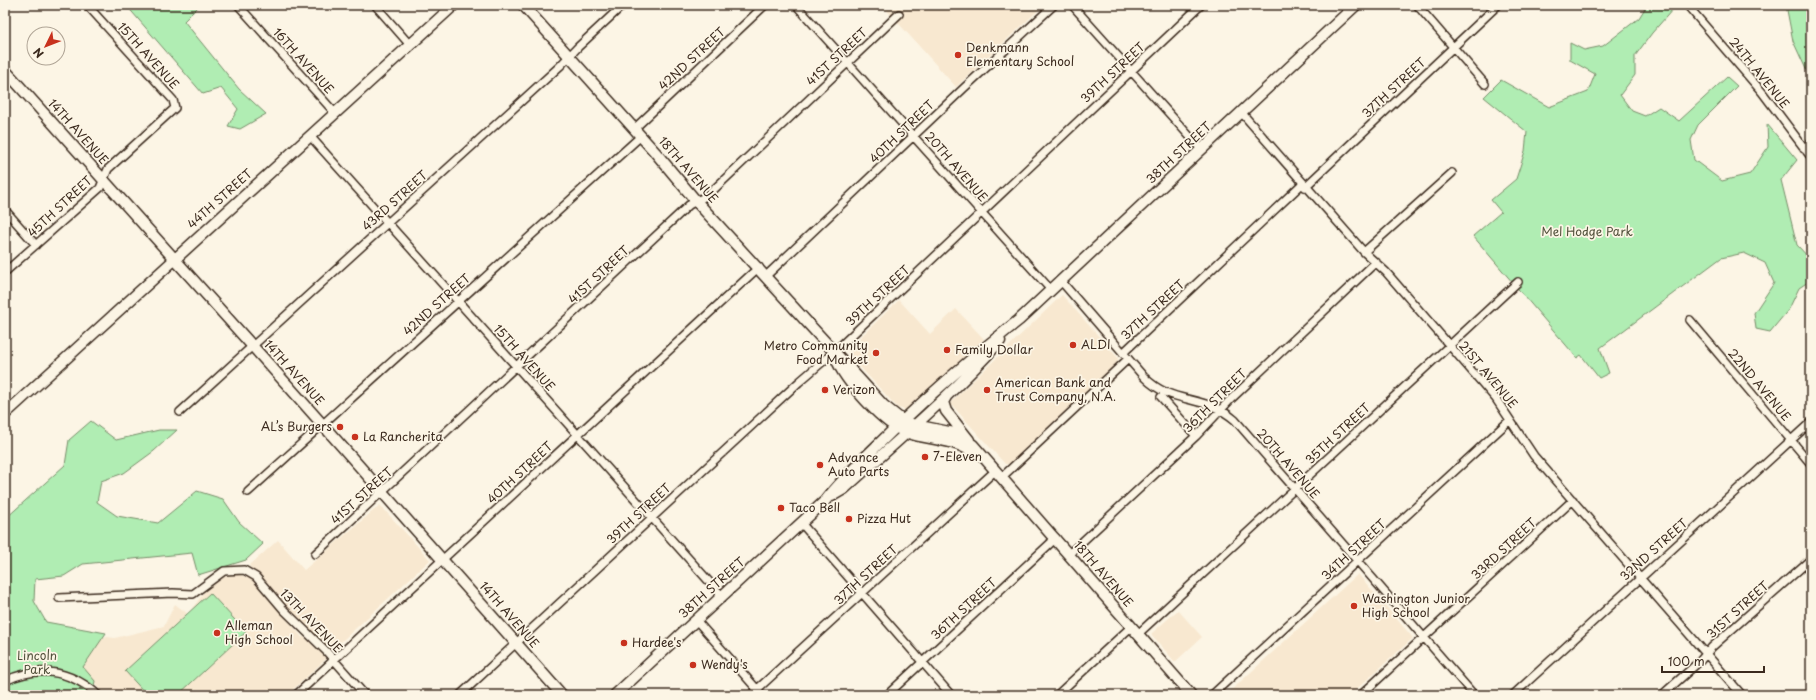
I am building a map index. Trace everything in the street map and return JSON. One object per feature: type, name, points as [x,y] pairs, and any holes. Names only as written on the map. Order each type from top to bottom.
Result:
[{"type":"street","name":"15TH AVENUE","points":[[87,5],[173,100],[176,106]]},
{"type":"street","name":"16TH AVENUE","points":[[238,5],[335,113]]},
{"type":"street","points":[[375,5],[410,44]]},
{"type":"street","name":"44TH STREET","points":[[5,414],[454,5]]},
{"type":"street","name":"18TH AVENUE","points":[[523,5],[638,132],[696,200],[834,352],[839,365],[853,384],[883,418],[899,424],[915,425],[954,433],[973,444],[1191,695]]},
{"type":"street","name":"43RD STREET","points":[[180,412],[388,223],[623,5]]},
{"type":"street","name":"42ND STREET","points":[[248,492],[458,302],[638,132],[765,5]]},
{"type":"street","name":"20TH AVENUE","points":[[796,5],[1051,290]]},
{"type":"street","name":"40TH STREET","points":[[766,276],[1054,5]]},
{"type":"street","points":[[1072,5],[1201,149]]},
{"type":"street","name":"39TH STREET","points":[[460,695],[799,382],[834,352],[1201,5]]},
{"type":"street","name":"38TH STREET","points":[[825,501],[844,489],[946,397],[972,372],[1019,320],[1356,5]]},
{"type":"street","points":[[1417,5],[1452,48],[1485,84]]},
{"type":"street","name":"37TH STREET","points":[[1123,353],[1498,5]]},
{"type":"street","name":"24TH AVENUE","points":[[1687,5],[1762,92],[1811,157]]},
{"type":"street","name":"41ST STREET","points":[[315,554],[689,206],[696,200],[708,195],[899,14]]},
{"type":"street","name":"14TH AVENUE","points":[[5,70],[562,695]]},
{"type":"street","name":"45TH STREET","points":[[5,272],[100,188],[108,169],[174,110],[176,106]]},
{"type":"street","name":"21ST AVENUE","points":[[1241,112],[1304,185],[1364,252],[1376,262],[1496,399],[1534,456],[1742,695]]},
{"type":"street","name":"15TH AVENUE","points":[[310,136],[722,596]]},
{"type":"street","points":[[1804,149],[1811,142]]},
{"type":"street","points":[[1364,252],[1452,173]]},
{"type":"street","points":[[5,210],[36,245]]},
{"type":"street","name":"36TH STREET","points":[[1069,554],[1196,436],[1220,409],[1376,262]]},
{"type":"street","name":"40TH STREET","points":[[296,695],[758,267]]},
{"type":"street","name":"20TH AVENUE","points":[[1061,281],[1144,377],[1159,390],[1220,409],[1235,420],[1474,695]]},
{"type":"street","name":"35TH STREET","points":[[1057,695],[1135,630],[1295,489],[1518,282]]},
{"type":"street","name":"38TH STREET","points":[[615,695],[825,501],[838,484],[899,424],[973,356],[1019,320]]},
{"type":"street","name":"22ND AVENUE","points":[[1690,320],[1811,464]]},
{"type":"street","name":"37TH STREET","points":[[751,695],[759,692],[863,593],[1128,359]]},
{"type":"street","points":[[946,397],[943,402],[946,411],[973,444]]},
{"type":"street","points":[[1161,397],[1196,436]]},
{"type":"street","name":"34TH STREET","points":[[1212,695],[1510,420]]},
{"type":"street","name":"32ND STREET","points":[[1513,695],[1811,422]]},
{"type":"street","name":"18TH AVENUE","points":[[899,424],[907,432],[956,443],[970,451],[999,474]]},
{"type":"street","name":"33RD STREET","points":[[1361,695],[1573,500]]},
{"type":"street","points":[[801,523],[951,695]]},
{"type":"street","name":"36TH STREET","points":[[887,695],[1056,538]]},
{"type":"street","name":"31ST STREET","points":[[1662,695],[1811,559]]},
{"type":"street","name":"13TH AVENUE","points":[[59,598],[173,593],[193,594],[224,571],[236,569],[244,570],[256,577],[300,627],[334,660],[365,695]]},
{"type":"street","points":[[696,620],[759,692]]},
{"type":"street","points":[[5,681],[22,674],[42,671],[52,672],[73,677],[98,695]]},
{"type":"shaded area","name":"Denkmann Elementary School","points":[[882,5],[1044,5],[956,87]]},
{"type":"shaded area","points":[[1062,295],[1118,358],[1117,363],[1011,464],[1005,464],[950,403]]},
{"type":"shaded area","points":[[899,300],[930,334],[956,309],[984,339],[906,410],[898,408],[848,354],[848,349]]},
{"type":"shaded area","name":"Alleman High School","points":[[380,505],[430,560],[331,651],[297,619],[249,566],[278,540],[304,570]]},
{"type":"shaded area","name":"Alleman High School","points":[[235,573],[252,579],[302,637],[306,638],[327,658],[287,695],[105,695],[50,630],[115,638],[164,626],[175,604],[188,614],[205,591],[214,583],[221,578]]},
{"type":"shaded area","name":"Washington Junior High School","points":[[1358,574],[1413,638],[1350,695],[1226,695]]},
{"type":"shaded area","points":[[1178,610],[1202,637],[1175,662],[1151,634]]},
{"type":"green space","points":[[126,5],[200,5],[184,21],[239,89],[266,114],[240,129],[228,126],[238,109],[221,88],[203,94]]},
{"type":"green space","name":"Mel Hodge Park","points":[[1647,5],[1670,5],[1673,9],[1652,33],[1635,56],[1635,75],[1620,95],[1632,111],[1645,116],[1659,107],[1679,121],[1727,77],[1737,86],[1698,125],[1691,140],[1694,160],[1722,181],[1750,174],[1768,147],[1767,124],[1797,160],[1781,180],[1797,245],[1811,260],[1811,280],[1799,288],[1789,309],[1770,332],[1756,329],[1754,313],[1774,283],[1765,263],[1744,253],[1721,258],[1600,348],[1609,373],[1599,378],[1581,355],[1577,358],[1473,236],[1501,212],[1491,200],[1516,179],[1525,151],[1527,132],[1484,97],[1501,80],[1549,107],[1588,92],[1595,74],[1570,60],[1570,43],[1584,50],[1603,46],[1639,18]]},
{"type":"green space","points":[[1786,5],[1811,5],[1811,80],[1793,41]]},
{"type":"green space","name":"Lincoln Park","points":[[91,421],[116,440],[159,430],[177,430],[154,451],[124,473],[101,481],[97,502],[117,516],[158,523],[197,491],[223,499],[239,522],[263,544],[246,560],[198,575],[192,553],[83,564],[64,576],[35,579],[34,601],[46,622],[106,633],[83,667],[95,681],[92,695],[5,695],[5,519],[65,465],[69,440]]},
{"type":"green space","points":[[210,593],[246,632],[178,695],[147,695],[125,671]]},
{"type":"place","name":"Denkmann Elementary School","points":[[958,55]]},
{"type":"place","name":"ALDI","points":[[1073,345]]},
{"type":"place","name":"Family Dollar","points":[[947,350]]},
{"type":"place","name":"Metro Community Food Market","points":[[876,353]]},
{"type":"place","name":"Verizon","points":[[825,390]]},
{"type":"place","name":"American Bank and Trust Company, N.A.","points":[[987,390]]},
{"type":"place","name":"AL’s Burgers","points":[[340,427]]},
{"type":"place","name":"La Rancherita","points":[[355,437]]},
{"type":"place","name":"7-Eleven","points":[[925,457]]},
{"type":"place","name":"Advance Auto Parts","points":[[820,465]]},
{"type":"place","name":"Taco Bell","points":[[781,508]]},
{"type":"place","name":"Pizza Hut","points":[[849,519]]},
{"type":"place","name":"Washington Junior High School","points":[[1354,606]]},
{"type":"place","name":"Alleman High School","points":[[217,633]]},
{"type":"place","name":"Hardee's","points":[[624,643]]},
{"type":"place","name":"Wendy's","points":[[693,665]]}]
